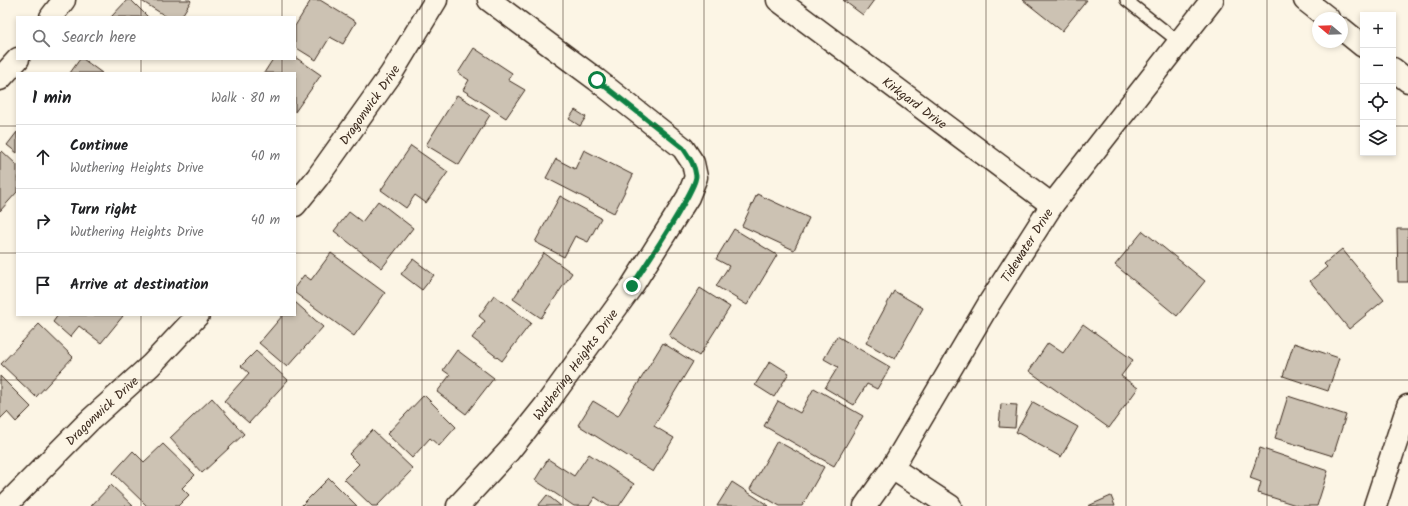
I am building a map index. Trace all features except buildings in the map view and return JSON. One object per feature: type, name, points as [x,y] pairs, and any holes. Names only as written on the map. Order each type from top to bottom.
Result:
[{"type":"street","points":[[52,16],[64,0]]},
{"type":"street","name":"Dragonwick Drive","points":[[296,204],[317,178],[391,74],[436,0]]},
{"type":"street","name":"Wuthering Heights Drive","points":[[458,506],[509,451],[550,400],[632,286],[688,197],[696,177],[693,163],[683,148],[603,85],[489,0]]},
{"type":"street","name":"Kirkgard Drive","points":[[778,0],[1052,205]]},
{"type":"street","name":"Tidewater Drive","points":[[865,506],[892,468],[990,302],[1052,205],[1212,0]]},
{"type":"street","points":[[1305,0],[1320,12]]},
{"type":"street","points":[[1348,34],[1360,44]]},
{"type":"street","points":[[0,79],[17,60]]},
{"type":"street","points":[[1396,71],[1408,81]]},
{"type":"street","name":"Dragonwick Drive","points":[[5,506],[89,421],[151,365],[197,316]]},
{"type":"street","points":[[1376,506],[1408,406]]},
{"type":"street","points":[[892,468],[950,506]]},
{"type":"lane","points":[[1126,0],[1179,42]]},
{"type":"route","points":[[597,80],[683,148],[693,163],[696,177],[688,197],[632,286]]}]
